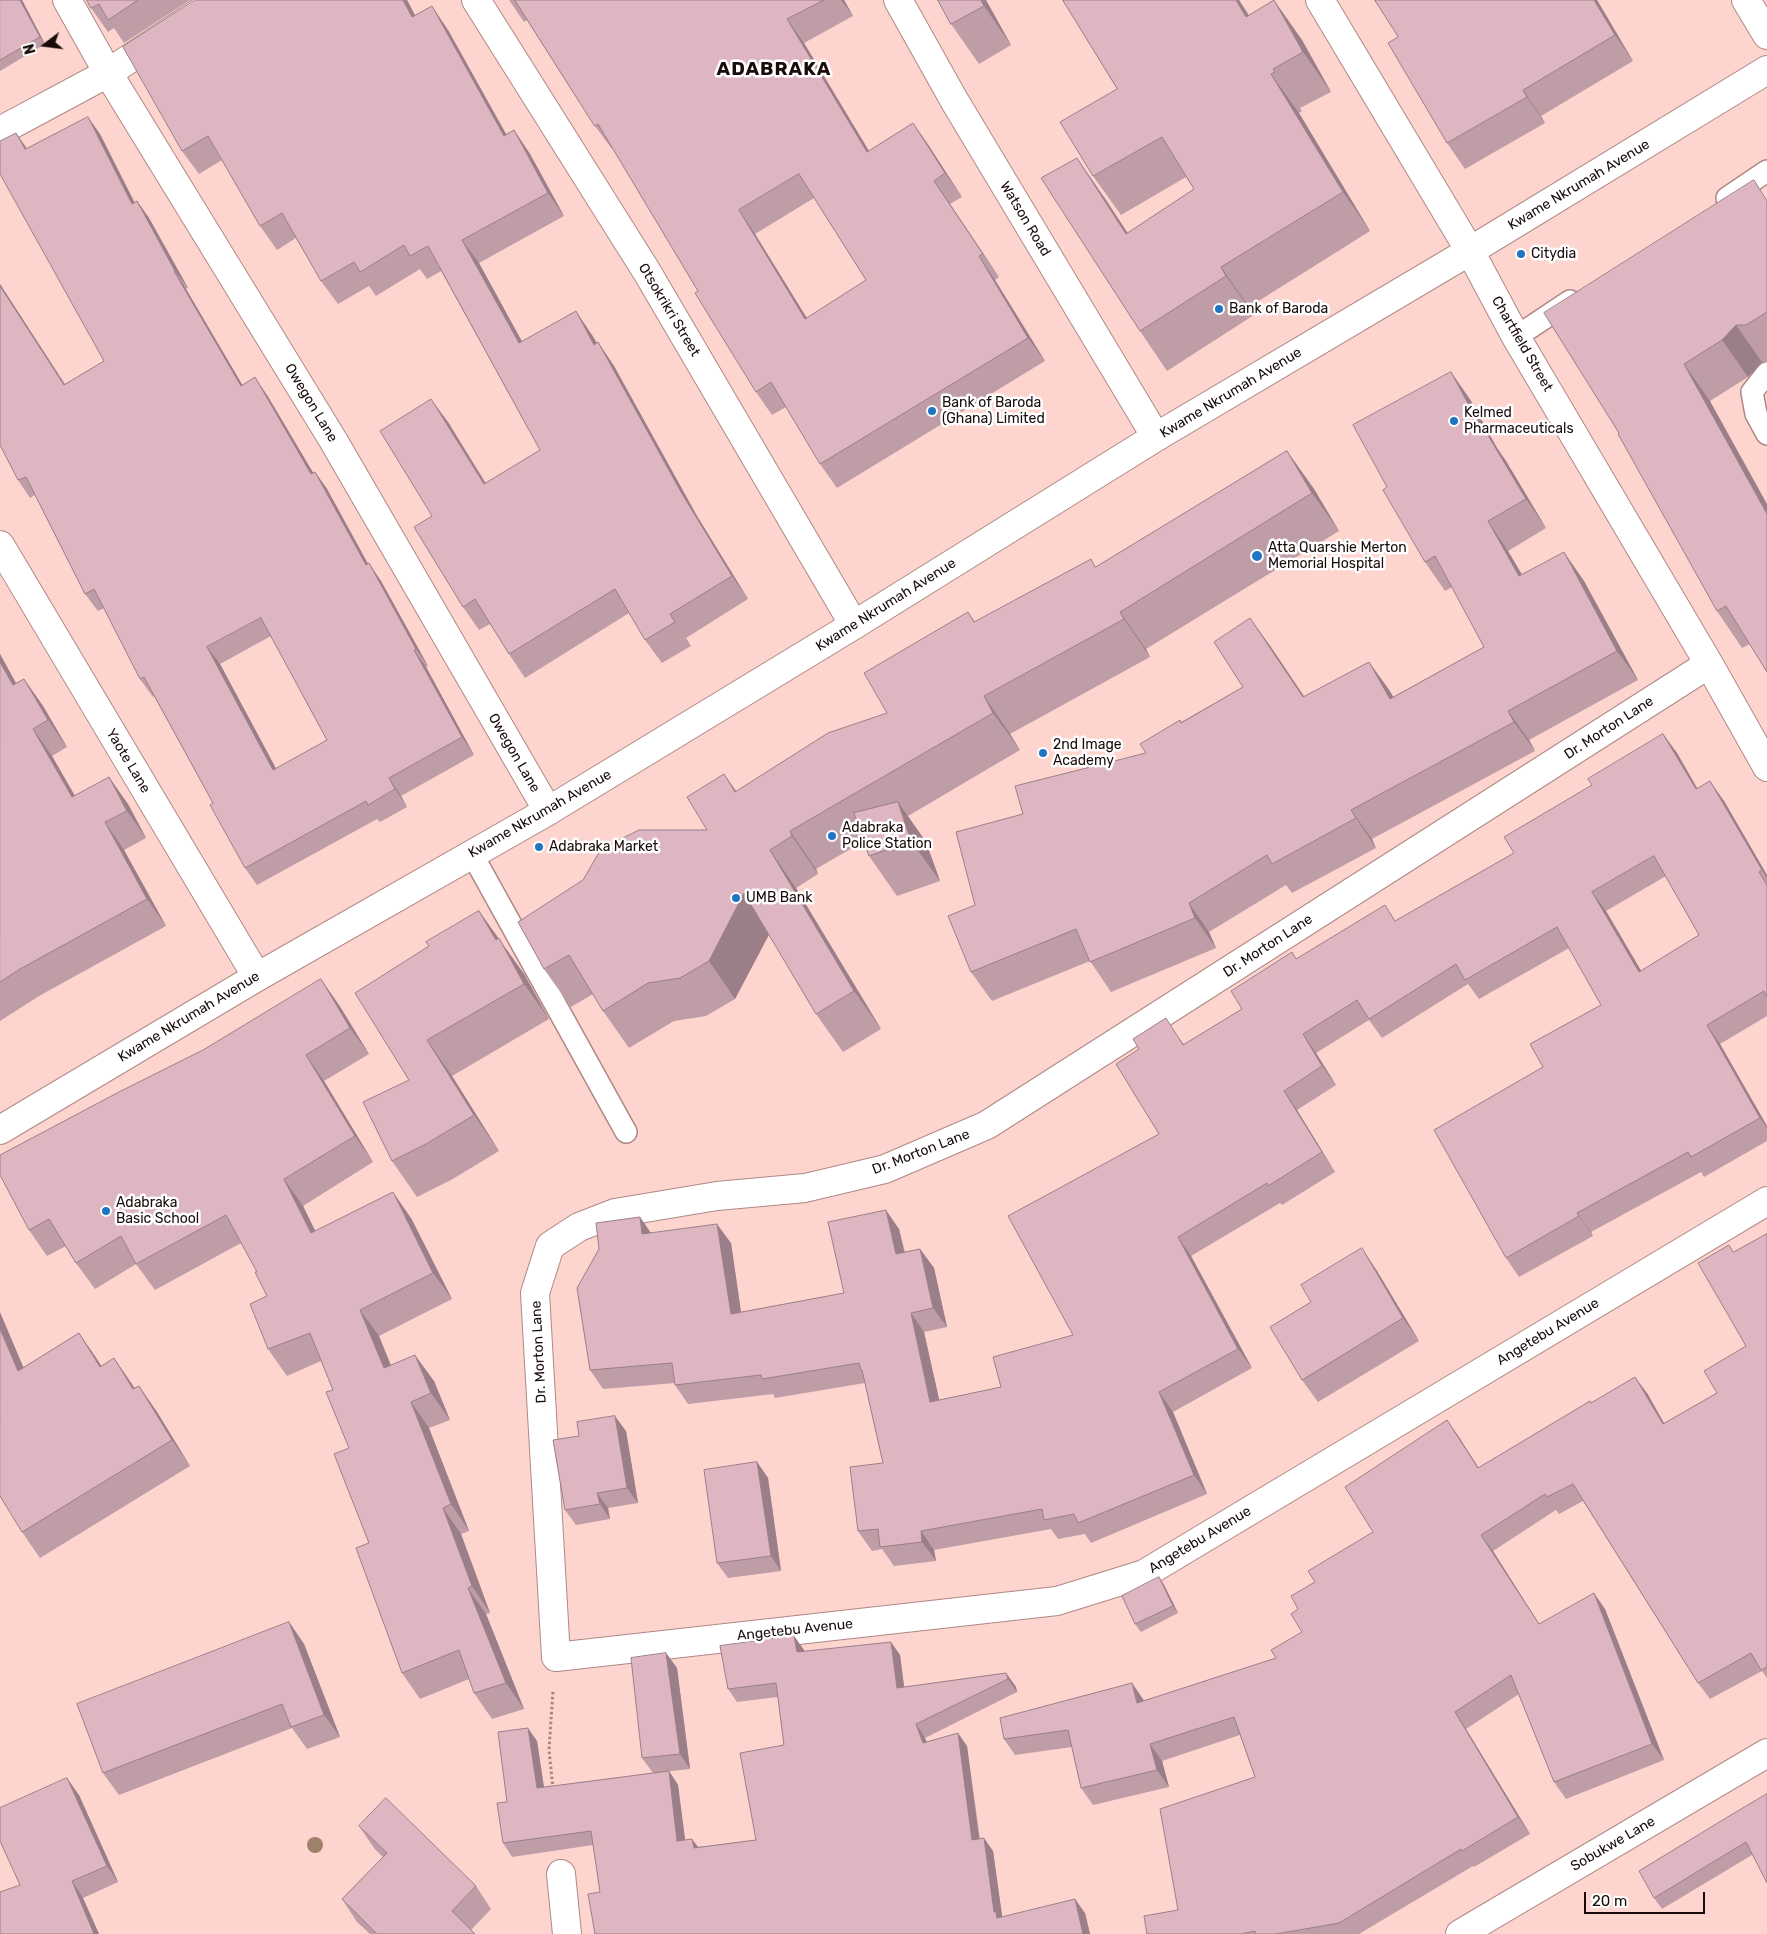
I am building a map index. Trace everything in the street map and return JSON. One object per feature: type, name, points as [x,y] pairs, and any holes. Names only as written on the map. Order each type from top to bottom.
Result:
[{"type":"street","name":"Owegon Lane","points":[[66,0],[108,73],[333,440],[548,811]]},
{"type":"street","points":[[0,131],[108,73],[218,0]]},
{"type":"street","name":"Otsokrikri Street","points":[[476,0],[647,272],[854,625]]},
{"type":"street","name":"Watson Road","points":[[898,0],[954,100],[1156,437]]},
{"type":"street","name":"Chartfield Street","points":[[1320,0],[1470,251],[1516,337],[1709,664],[1767,767]]},
{"type":"street","points":[[1746,0],[1767,35]]},
{"type":"street","name":"Kwame Nkrumah Avenue","points":[[0,1130],[257,976],[548,811],[854,625],[1156,437],[1470,251],[1767,70]]},
{"type":"street","name":"Yaote Lane","points":[[0,545],[257,976]]},
{"type":"street","name":"Dr. Morton Lane","points":[[556,1657],[535,1293],[550,1246],[579,1227],[615,1213],[717,1196],[805,1188],[885,1169],[987,1125],[1709,664]]},
{"type":"street","name":"Angetebu Avenue","points":[[556,1657],[1057,1601],[1144,1574],[1767,1201]]},
{"type":"street","name":"Sobukwe Lane","points":[[1460,1934],[1767,1753]]},
{"type":"street","points":[[561,1874],[567,1934]]},
{"type":"lane","points":[[1708,211],[1767,171]]},
{"type":"lane","points":[[1516,337],[1588,289]]},
{"type":"lane","points":[[1767,373],[1752,392],[1756,414],[1767,434]]},
{"type":"lane","points":[[472,854],[523,927],[626,1132]]},
{"type":"path","points":[[553,1798],[549,1750],[556,1657]]},
{"type":"building","points":[[0,0],[20,0],[40,37],[0,60]]},
{"type":"building","points":[[87,0],[138,0],[108,20],[99,4],[91,8]]},
{"type":"building","points":[[195,0],[403,0],[412,17],[432,6],[504,136],[514,130],[548,193],[462,240],[519,343],[576,311],[594,345],[598,342],[681,492],[732,576],[670,614],[675,622],[645,640],[615,589],[509,654],[475,599],[463,607],[414,527],[432,516],[380,431],[431,399],[484,484],[540,450],[428,246],[410,256],[404,245],[360,272],[354,262],[321,281],[282,213],[260,226],[208,136],[182,151],[123,47]]},
{"type":"building","points":[[515,0],[824,0],[787,19],[867,152],[913,123],[945,173],[934,181],[983,254],[979,256],[1028,338],[820,464],[771,382],[756,392],[695,293],[698,291],[598,124],[595,126]],"holes":[[[799,174],[866,280],[805,319],[739,210]]]},
{"type":"building","points":[[938,0],[981,0],[984,6],[951,24]]},
{"type":"building","points":[[1063,0],[1236,0],[1246,17],[1274,0],[1303,52],[1273,69],[1275,72],[1271,74],[1343,192],[1221,267],[1226,276],[1140,331],[1041,178],[1077,158],[1126,234],[1194,189],[1162,137],[1093,176],[1060,122],[1117,89]]},
{"type":"building","points":[[1375,0],[1594,0],[1615,35],[1523,90],[1527,97],[1447,143],[1388,43],[1398,37]]},
{"type":"building","points":[[88,117],[132,204],[137,201],[174,271],[241,386],[255,377],[311,474],[315,472],[366,565],[369,563],[462,737],[389,778],[395,789],[368,805],[366,801],[245,868],[210,805],[213,803],[144,677],[140,679],[94,589],[85,594],[26,477],[18,480],[0,445],[0,286],[64,385],[104,361],[0,174],[0,141],[16,133],[25,149]],"holes":[[[261,618],[327,740],[273,770],[207,647]]]},
{"type":"building","points":[[1754,180],[1767,201],[1767,312],[1746,325],[1736,325],[1722,340],[1684,364],[1767,514],[1767,672],[1726,606],[1717,611],[1619,433],[1544,313]]},
{"type":"building","points":[[1451,372],[1484,433],[1486,432],[1526,499],[1488,521],[1519,576],[1564,552],[1617,651],[1508,711],[1514,722],[1351,810],[1356,818],[1272,864],[1267,855],[1189,903],[1195,918],[1090,962],[1076,929],[971,972],[948,916],[975,905],[956,832],[1023,814],[1015,786],[1146,753],[1140,744],[1180,720],[1181,723],[1243,687],[1214,642],[1250,618],[1303,697],[1369,662],[1390,699],[1484,647],[1435,556],[1425,562],[1383,490],[1387,487],[1353,425]]},
{"type":"building","points":[[1287,451],[1312,493],[1120,612],[1124,619],[984,696],[993,713],[790,831],[792,836],[770,850],[854,991],[816,1014],[744,893],[709,961],[680,978],[648,983],[603,1011],[569,955],[544,969],[518,922],[583,880],[601,849],[639,830],[707,830],[687,797],[724,774],[735,792],[828,733],[887,713],[864,673],[968,612],[974,622],[1091,559],[1095,567]]},
{"type":"building","points":[[0,662],[13,685],[24,679],[48,720],[33,729],[72,797],[109,777],[127,811],[105,822],[147,899],[0,982]]},
{"type":"building","points":[[1663,734],[1696,789],[1710,781],[1762,870],[1759,872],[1767,885],[1767,997],[1764,991],[1707,1025],[1760,1118],[1691,1157],[1688,1152],[1577,1213],[1579,1216],[1506,1258],[1434,1130],[1543,1067],[1530,1044],[1601,1005],[1557,927],[1465,980],[1456,964],[1369,1019],[1357,1000],[1303,1034],[1322,1066],[1284,1091],[1322,1152],[1268,1186],[1267,1183],[1178,1237],[1238,1349],[1159,1392],[1194,1475],[1078,1523],[1074,1514],[1044,1520],[1042,1509],[921,1531],[922,1542],[880,1547],[878,1529],[858,1531],[850,1467],[883,1463],[859,1363],[762,1379],[761,1375],[675,1385],[672,1363],[590,1370],[577,1288],[599,1249],[596,1223],[640,1217],[642,1234],[717,1224],[731,1314],[844,1293],[828,1222],[886,1210],[896,1254],[920,1249],[933,1308],[911,1313],[930,1402],[1001,1387],[993,1357],[1073,1335],[1008,1216],[1159,1134],[1116,1064],[1139,1049],[1133,1039],[1166,1018],[1183,1045],[1242,1009],[1231,991],[1292,952],[1296,959],[1385,905],[1395,921],[1514,853],[1504,837],[1592,785],[1588,779]],"holes":[[[1654,856],[1699,935],[1639,972],[1592,892]]]},
{"type":"building","points":[[898,802],[911,841],[869,856],[854,813]]},
{"type":"building","points":[[479,911],[496,940],[499,938],[524,984],[427,1040],[474,1115],[426,1144],[392,1161],[363,1102],[409,1080],[355,993],[429,946],[426,942]]},
{"type":"building","points":[[321,979],[350,1028],[306,1055],[355,1136],[284,1179],[311,1233],[393,1192],[433,1273],[360,1310],[384,1368],[415,1355],[431,1393],[411,1402],[451,1504],[443,1508],[472,1586],[468,1588],[506,1683],[474,1693],[459,1650],[402,1673],[356,1548],[369,1543],[334,1454],[349,1448],[326,1392],[333,1390],[310,1333],[268,1349],[250,1304],[267,1296],[255,1272],[257,1272],[226,1215],[136,1264],[121,1236],[76,1263],[49,1219],[29,1230],[0,1175],[0,1155],[203,1050]]},
{"type":"building","points":[[1767,1234],[1767,1667],[1761,1670],[1751,1653],[1698,1683],[1573,1484],[1547,1497],[1545,1494],[1481,1535],[1539,1624],[1594,1593],[1652,1744],[1554,1782],[1511,1675],[1455,1712],[1518,1817],[1462,1851],[1461,1849],[1339,1923],[1276,1934],[1255,1934],[1255,1931],[1241,1934],[1147,1934],[1144,1916],[1178,1910],[1160,1809],[1255,1777],[1234,1717],[1150,1744],[1157,1770],[1081,1788],[1068,1730],[1004,1739],[1000,1718],[1132,1683],[1137,1703],[1276,1658],[1271,1650],[1302,1632],[1291,1614],[1298,1609],[1291,1596],[1315,1582],[1308,1571],[1373,1532],[1345,1487],[1447,1420],[1478,1468],[1590,1401],[1591,1403],[1635,1377],[1663,1424],[1717,1393],[1704,1371],[1746,1346],[1698,1263],[1729,1245],[1733,1252]]},
{"type":"building","points":[[1362,1248],[1403,1318],[1302,1380],[1270,1327],[1311,1302],[1301,1285]]},
{"type":"building","points":[[0,1329],[18,1371],[79,1333],[100,1367],[114,1358],[133,1389],[139,1386],[172,1440],[22,1532],[0,1496]]},
{"type":"building","points":[[615,1416],[627,1488],[597,1493],[600,1504],[565,1510],[553,1440],[579,1436],[577,1422]]},
{"type":"building","points":[[757,1462],[771,1556],[717,1563],[704,1470]]},
{"type":"building","points":[[1159,1577],[1173,1606],[1135,1624],[1122,1596]]},
{"type":"building","points":[[289,1622],[324,1715],[291,1727],[282,1704],[103,1773],[77,1704]]},
{"type":"building","points":[[794,1636],[797,1652],[891,1642],[897,1688],[1006,1673],[1008,1679],[916,1724],[923,1743],[958,1733],[972,1840],[984,1838],[994,1912],[996,1912],[997,1918],[1075,1899],[1083,1934],[595,1934],[588,1894],[600,1892],[591,1831],[503,1843],[497,1803],[507,1802],[498,1732],[528,1728],[537,1788],[669,1771],[677,1841],[692,1839],[694,1848],[756,1840],[740,1753],[784,1745],[776,1683],[728,1689],[720,1646]]},
{"type":"building","points":[[666,1653],[680,1754],[642,1758],[631,1658]]},
{"type":"building","points":[[67,1778],[107,1866],[72,1881],[94,1934],[0,1934],[0,1892],[20,1885],[0,1841],[0,1808]]},
{"type":"building","points":[[1767,1794],[1767,1883],[1746,1842],[1654,1898],[1639,1871]]},
{"type":"building","points":[[386,1798],[476,1886],[452,1911],[475,1934],[377,1934],[342,1899],[387,1853],[359,1826]]},
{"type":"place","name":"Citydia","points":[[1521,254]]},
{"type":"place","name":"Bank of Baroda","points":[[1219,309]]},
{"type":"place","name":"Bank of Baroda (Ghana) Limited","points":[[932,411]]},
{"type":"place","name":"Kelmed Pharmaceuticals","points":[[1454,421]]},
{"type":"place","name":"Atta Quarshie Merton Memorial Hospital","points":[[1257,556]]},
{"type":"place","name":"2nd Image Academy","points":[[1043,753]]},
{"type":"place","name":"Adabraka Police Station","points":[[832,836]]},
{"type":"place","name":"Adabraka Market","points":[[539,847]]},
{"type":"place","name":"UMB Bank","points":[[736,898]]},
{"type":"place","name":"Adabraka Basic School","points":[[106,1211]]},
{"type":"district","name":"ADABRAKA","points":[[774,70]]}]
